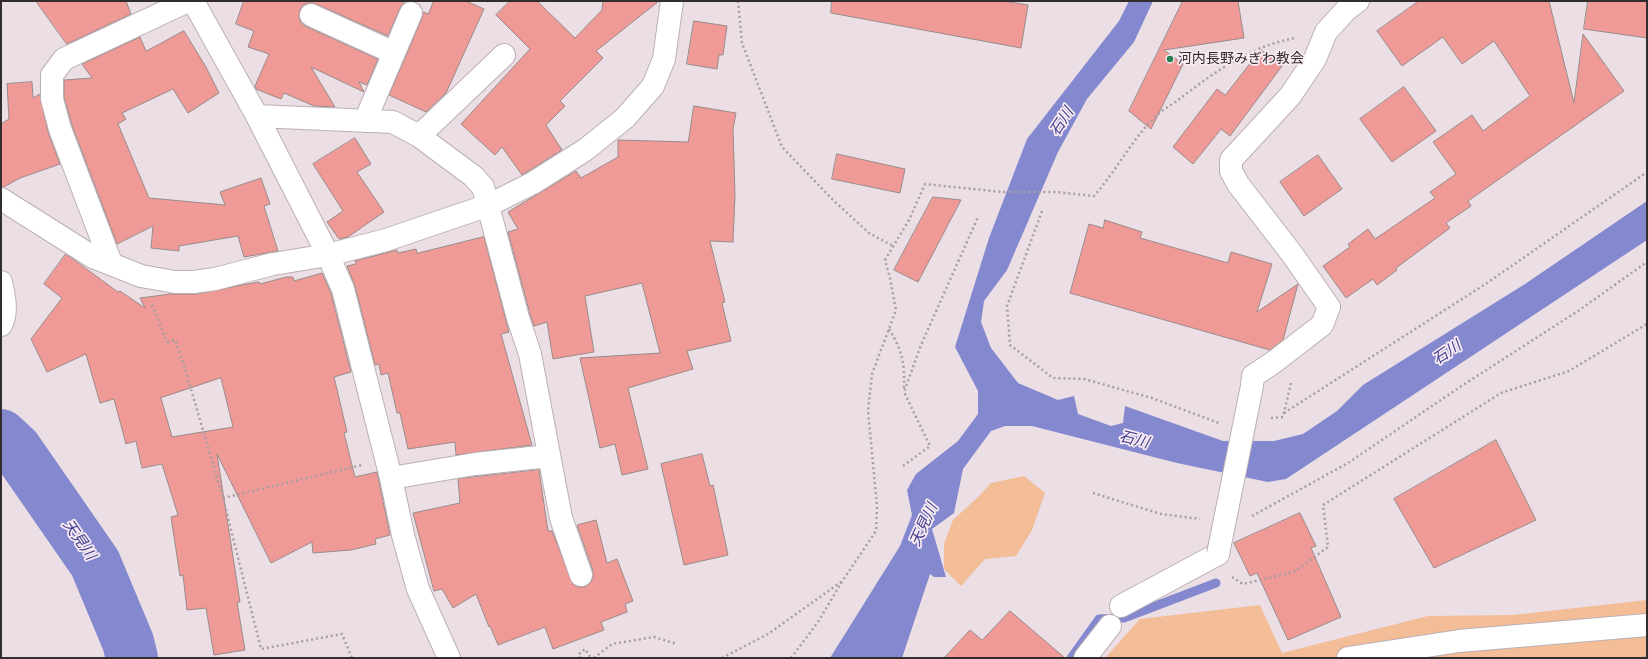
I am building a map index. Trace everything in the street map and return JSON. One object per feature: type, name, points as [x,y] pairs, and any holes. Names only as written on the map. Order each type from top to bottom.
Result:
[{"type":"street","points":[[111,264],[60,129],[52,99],[52,75],[64,59],[188,1]]},
{"type":"street","points":[[193,1],[257,116],[328,255],[343,289],[403,535],[418,589],[449,658]]},
{"type":"street","points":[[1,200],[93,257],[141,276],[175,282],[194,282],[216,279],[273,264],[328,255],[386,240],[489,205],[533,183],[585,150],[625,118],[653,86],[664,59],[672,1]]},
{"type":"street","points":[[1121,606],[1218,554],[1253,376],[1274,362],[1322,325],[1329,308],[1292,254],[1238,184],[1231,171],[1231,160],[1290,96],[1315,59],[1326,32],[1346,10],[1358,1]]},
{"type":"street","points":[[365,121],[411,13]]},
{"type":"street","points":[[311,16],[394,53]]},
{"type":"street","points":[[419,136],[504,55]]},
{"type":"street","points":[[257,116],[393,122],[419,136],[473,176],[483,187],[518,318],[530,354],[561,518],[581,575]]},
{"type":"street","points":[[1,282],[5,297],[5,318],[1,325]]},
{"type":"street","points":[[388,469],[475,464],[549,456]]},
{"type":"street","points":[[1348,658],[1458,641],[1647,624]]},
{"type":"street","points":[[1085,658],[1110,626]]},
{"type":"path","points":[[738,1],[742,42],[782,147],[833,200],[868,233],[894,246]]},
{"type":"path","points":[[791,658],[818,622],[843,580],[876,531],[877,506],[868,411],[872,374],[896,310],[890,278],[884,260],[909,220],[925,184],[1002,192],[1057,192],[1094,196],[1154,118],[1192,89],[1246,54],[1282,40],[1326,32]]},
{"type":"path","points":[[1284,413],[1487,283],[1647,172]]},
{"type":"path","points":[[1042,211],[1007,306],[1010,345],[1053,378],[1084,379],[1152,398],[1219,423],[1227,422]]},
{"type":"path","points":[[904,392],[921,345],[978,217]]},
{"type":"path","points":[[1246,520],[1348,463],[1460,386],[1578,311],[1647,262]]},
{"type":"path","points":[[141,276],[166,342],[175,340],[223,498],[261,649],[342,634],[352,658]]},
{"type":"path","points":[[1218,554],[1226,573],[1243,584],[1294,572],[1328,547],[1323,505],[1501,393],[1569,371],[1647,324]]},
{"type":"path","points":[[889,328],[899,346],[905,367],[904,392],[930,446],[903,466]]},
{"type":"path","points":[[1267,419],[1283,418],[1292,378]]},
{"type":"path","points":[[223,498],[388,469]]},
{"type":"path","points":[[1093,493],[1161,514],[1208,520]]},
{"type":"path","points":[[722,658],[768,634],[843,580]]},
{"type":"path","points":[[580,658],[578,655],[585,649],[592,658],[612,644],[654,637],[677,644]]},
{"type":"path","points":[[1643,658],[1647,656]]},
{"type":"shaded area","points":[[1024,476],[1045,493],[1032,530],[1016,556],[985,559],[961,586],[944,569],[944,544],[953,520],[991,483]]},
{"type":"shaded area","points":[[1647,600],[1647,658],[1105,658],[1140,619],[1260,605],[1282,653],[1428,616],[1513,615]]},
{"type":"water","name":"石川","points":[[1129,1],[1153,1],[1134,42],[1087,99],[1058,152],[1007,270],[984,301],[981,322],[991,348],[1018,383],[1058,400],[1074,396],[1078,414],[1111,426],[1123,423],[1125,406],[1223,441],[1274,441],[1303,434],[1337,411],[1363,385],[1525,284],[1647,201],[1647,240],[1286,479],[1268,482],[1177,463],[1032,426],[1005,426],[991,431],[963,469],[954,513],[932,529],[946,577],[934,577],[930,574],[902,658],[830,658],[900,546],[912,515],[907,490],[916,474],[958,441],[978,414],[978,391],[955,347],[989,238],[1027,139],[1119,21]]},
{"type":"building","points":[[36,1],[126,1],[131,14],[67,44]]},
{"type":"building","points":[[244,1],[401,1],[404,3],[400,8],[388,36],[316,4],[309,3],[303,5],[300,9],[299,17],[301,23],[305,26],[378,59],[367,85],[359,82],[364,92],[311,67],[335,107],[314,106],[284,93],[281,99],[256,89],[255,86],[269,54],[248,47],[254,31],[236,24]]},
{"type":"building","points":[[434,1],[466,1],[484,9],[446,93],[426,112],[389,95],[422,18],[423,12],[428,14]]},
{"type":"building","points":[[510,1],[537,1],[575,38],[602,10],[603,1],[659,1],[596,51],[603,58],[560,101],[565,106],[546,125],[562,150],[522,175],[502,147],[495,155],[461,124],[530,49],[496,15]]},
{"type":"building","points":[[832,1],[1003,1],[1028,5],[1021,48],[831,13]]},
{"type":"building","points":[[1183,1],[1238,1],[1244,38],[1164,50],[1183,64],[1151,129],[1129,111]]},
{"type":"building","points":[[1419,1],[1549,1],[1574,103],[1583,34],[1624,91],[1468,201],[1471,206],[1446,223],[1450,228],[1396,268],[1397,270],[1377,285],[1373,279],[1346,298],[1323,266],[1350,247],[1348,244],[1368,229],[1375,239],[1435,198],[1430,192],[1456,174],[1433,142],[1472,115],[1483,131],[1530,96],[1494,41],[1462,64],[1443,37],[1402,66],[1377,31]]},
{"type":"building","points":[[1588,1],[1647,1],[1647,38],[1584,29]]},
{"type":"building","points":[[694,21],[727,26],[723,55],[719,55],[717,69],[687,64]]},
{"type":"building","points":[[184,31],[206,67],[219,93],[188,113],[173,89],[122,113],[126,119],[118,124],[149,198],[225,205],[220,192],[261,178],[270,204],[264,206],[278,251],[244,257],[238,236],[179,246],[179,251],[151,248],[153,226],[117,244],[72,125],[64,97],[64,80],[92,78],[82,64],[140,37],[146,51]]},
{"type":"building","points":[[1261,50],[1282,66],[1230,136],[1221,129],[1193,164],[1173,147],[1217,89],[1225,95]]},
{"type":"building","points":[[32,82],[33,98],[40,94],[48,132],[60,164],[20,178],[4,187],[1,187],[1,124],[9,119],[7,84]]},
{"type":"building","points":[[1404,87],[1436,131],[1392,162],[1360,119]]},
{"type":"building","points":[[694,106],[736,113],[733,129],[735,195],[733,242],[710,241],[725,302],[722,303],[731,341],[687,351],[693,369],[628,388],[648,469],[622,475],[615,444],[600,448],[580,358],[660,353],[642,283],[585,296],[594,352],[553,359],[547,322],[534,326],[530,314],[508,232],[518,229],[508,212],[576,171],[581,178],[618,157],[618,140],[688,142]]},
{"type":"building","points":[[355,138],[371,164],[357,172],[384,212],[348,237],[339,239],[327,222],[343,211],[313,164]]},
{"type":"building","points":[[837,154],[905,169],[900,193],[832,179]]},
{"type":"building","points":[[1318,155],[1342,189],[1304,216],[1280,182]]},
{"type":"building","points":[[933,197],[961,200],[918,282],[894,270]]},
{"type":"building","points":[[1105,220],[1142,232],[1140,238],[1228,263],[1231,252],[1272,264],[1257,312],[1298,284],[1283,340],[1270,350],[1070,293],[1089,224],[1103,228]]},
{"type":"building","points":[[484,237],[509,332],[501,334],[532,445],[456,455],[455,442],[408,449],[400,413],[397,413],[388,373],[381,375],[379,364],[375,365],[355,286],[347,266],[356,264],[355,261],[397,250],[398,253],[416,249],[417,253]]},
{"type":"building","points":[[66,254],[118,292],[120,291],[145,308],[140,298],[171,294],[196,294],[259,282],[260,284],[286,277],[293,277],[294,281],[322,273],[331,293],[351,372],[334,377],[347,432],[344,433],[355,477],[377,472],[390,535],[375,539],[376,544],[351,550],[313,553],[312,542],[271,563],[217,454],[240,602],[237,602],[245,650],[214,655],[206,608],[187,610],[183,575],[180,576],[171,517],[178,515],[162,464],[142,468],[136,441],[126,444],[114,399],[100,403],[86,354],[47,372],[31,339],[62,298],[44,284]],"holes":[[[221,378],[233,427],[172,437],[161,398]]]},
{"type":"building","points":[[1496,440],[1536,520],[1434,568],[1394,499]]},
{"type":"building","points":[[702,454],[710,486],[713,485],[728,555],[684,565],[661,464]]},
{"type":"building","points":[[539,470],[548,531],[552,531],[573,584],[578,587],[585,587],[593,578],[593,571],[577,525],[596,520],[607,563],[617,559],[633,601],[625,604],[627,612],[601,622],[604,630],[553,649],[545,627],[498,645],[476,594],[453,608],[442,589],[434,591],[413,513],[460,503],[458,479]]},
{"type":"building","points":[[1300,513],[1316,546],[1311,548],[1341,617],[1288,640],[1257,573],[1250,576],[1234,543]]},
{"type":"building","points":[[1010,611],[1065,658],[944,658],[970,630],[982,640]]},
{"type":"waterway","name":"天見川","points":[[1,435],[16,449],[95,563],[128,642],[132,658]]},
{"type":"waterway","points":[[1071,658],[1099,619],[1124,618],[1216,583]]},
{"type":"place","name":"河内長野みぎわ教会","points":[[1170,59]]}]
